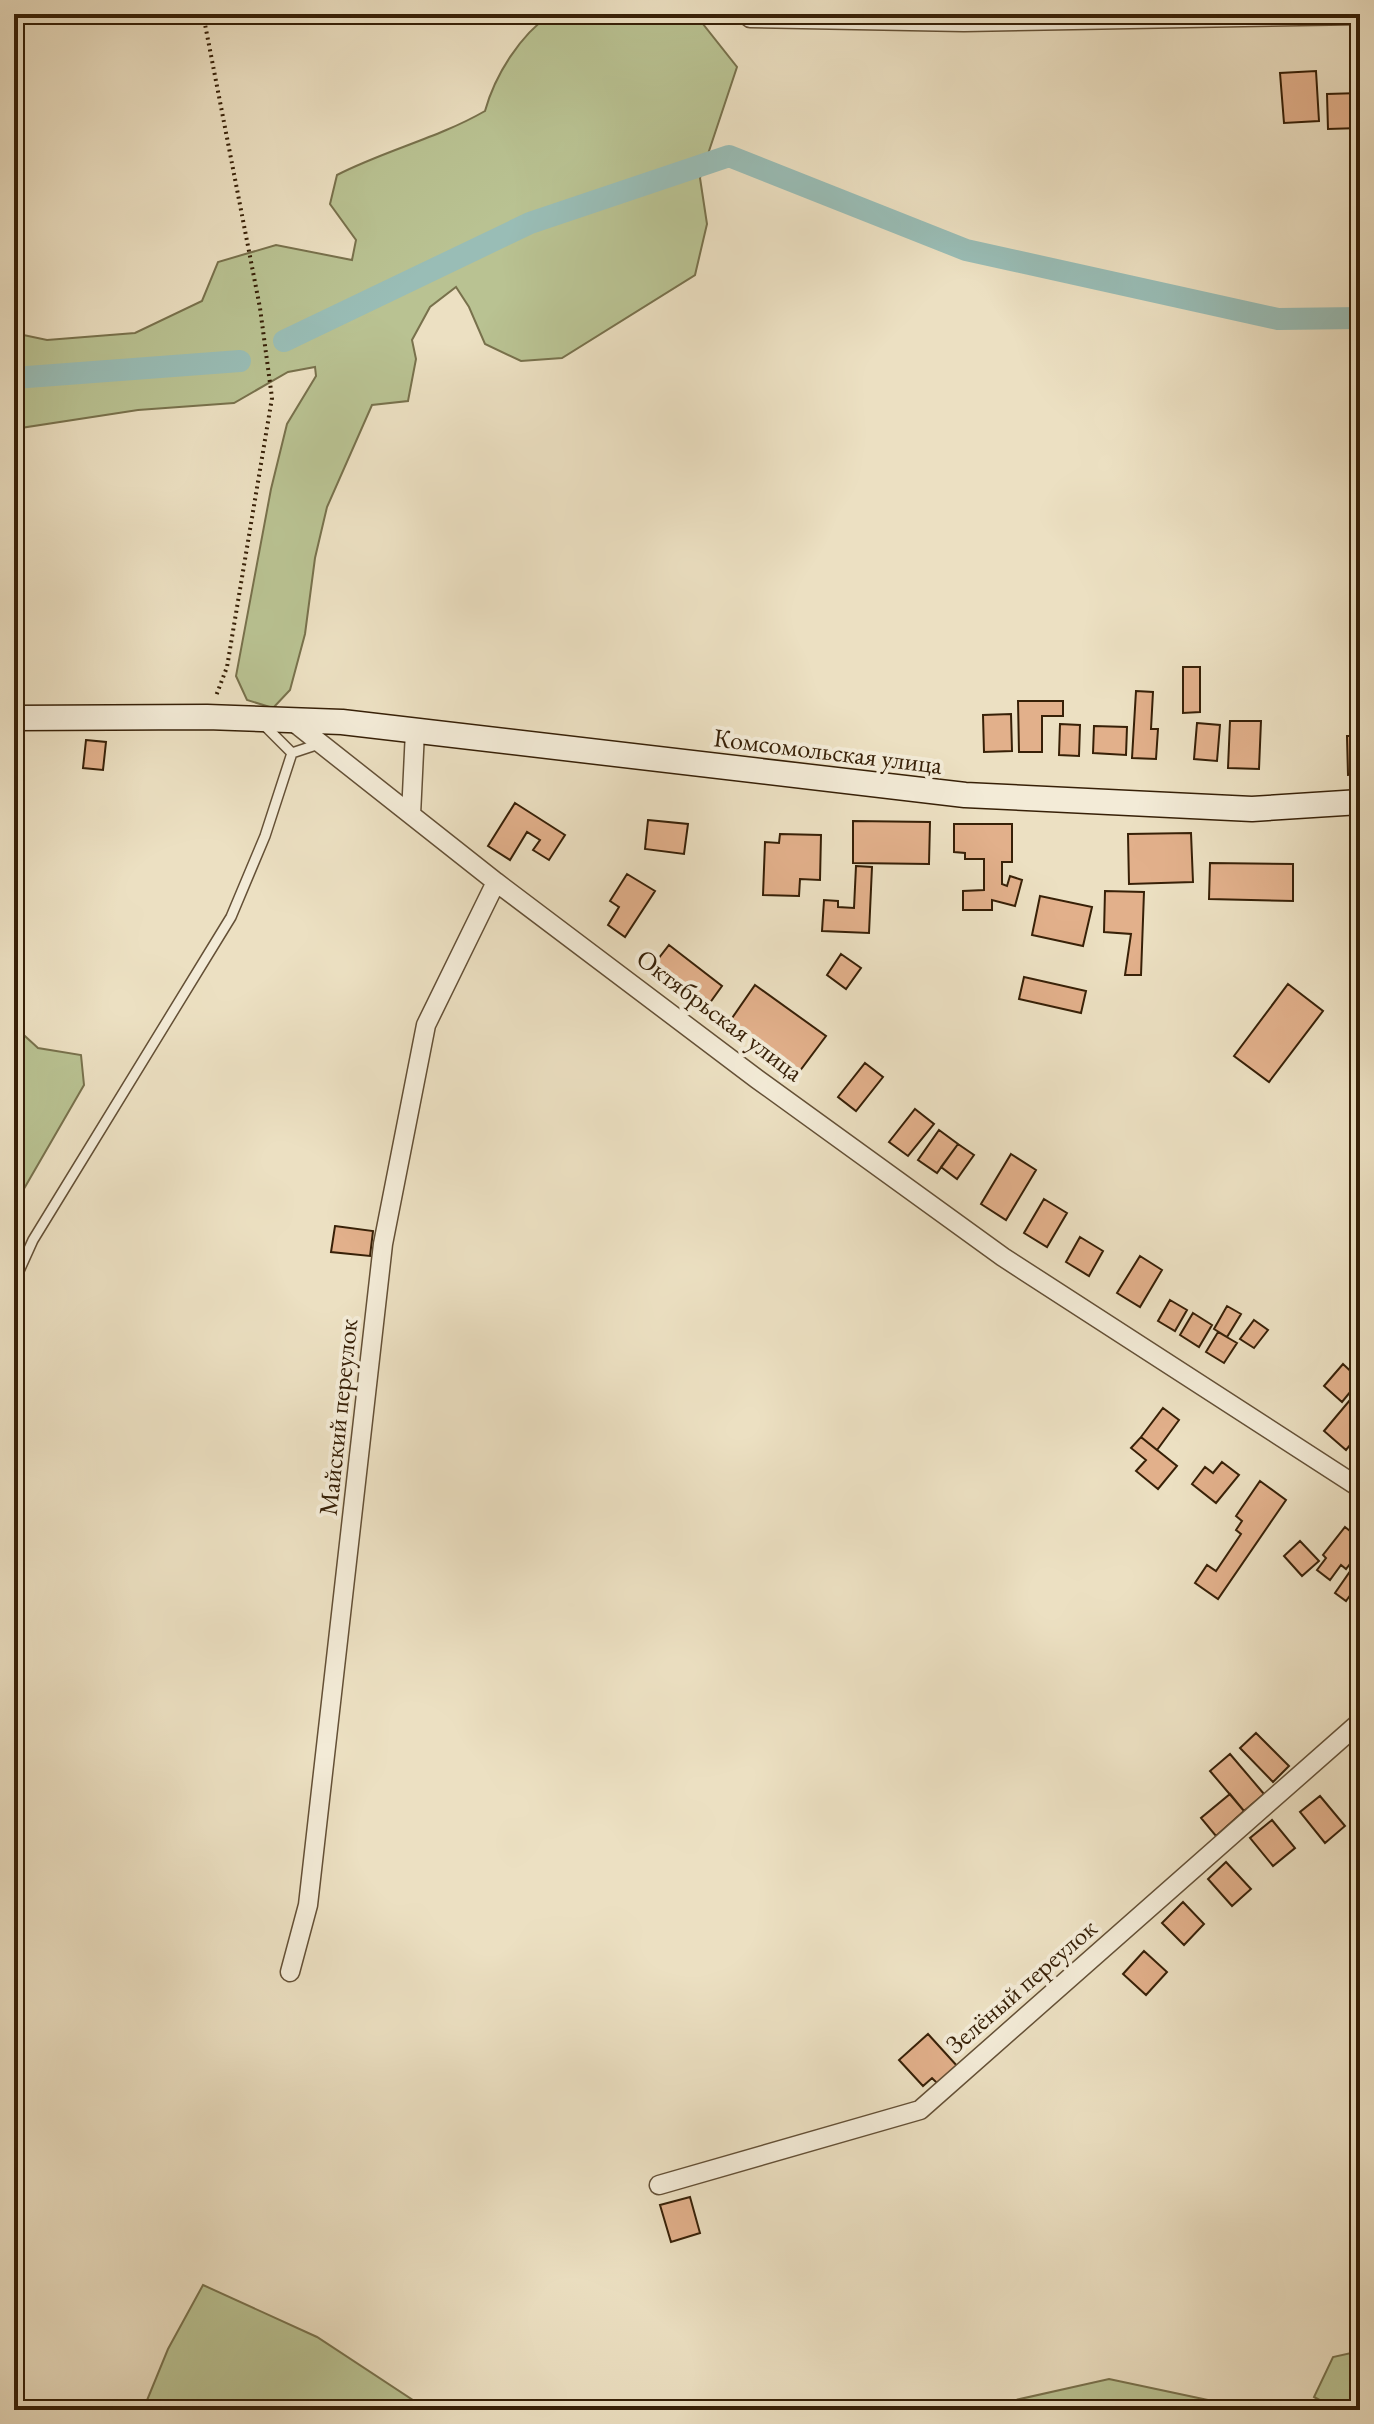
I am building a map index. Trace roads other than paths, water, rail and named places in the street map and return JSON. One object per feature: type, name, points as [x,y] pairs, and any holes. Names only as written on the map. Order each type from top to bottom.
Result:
[{"type":"street","points":[[750,18],[964,22],[1360,15]]},
{"type":"street","points":[[14,718],[291,720]]},
{"type":"street","name":"Комсомольская улица","points":[[291,720],[415,731],[965,795],[1252,809],[1360,802]]},
{"type":"street","name":"Октябрьская улица","points":[[291,720],[496,882],[757,1079],[1003,1257],[1360,1488]]},
{"type":"street","points":[[411,815],[415,731]]},
{"type":"street","name":"Майский переулок","points":[[290,1972],[308,1905],[383,1244],[426,1025],[496,882]]},
{"type":"street","name":"Зелёный переулок","points":[[659,2185],[920,2110],[1360,1722]]},
{"type":"lane","points":[[258,719],[292,753]]},
{"type":"lane","points":[[292,753],[320,743]]},
{"type":"lane","points":[[14,1282],[33,1240],[231,917],[265,836],[292,753]]},
{"type":"waterway","points":[[284,341],[530,223],[729,156],[966,250],[1278,319],[1360,318]]},
{"type":"waterway","points":[[14,378],[240,361]]}]
